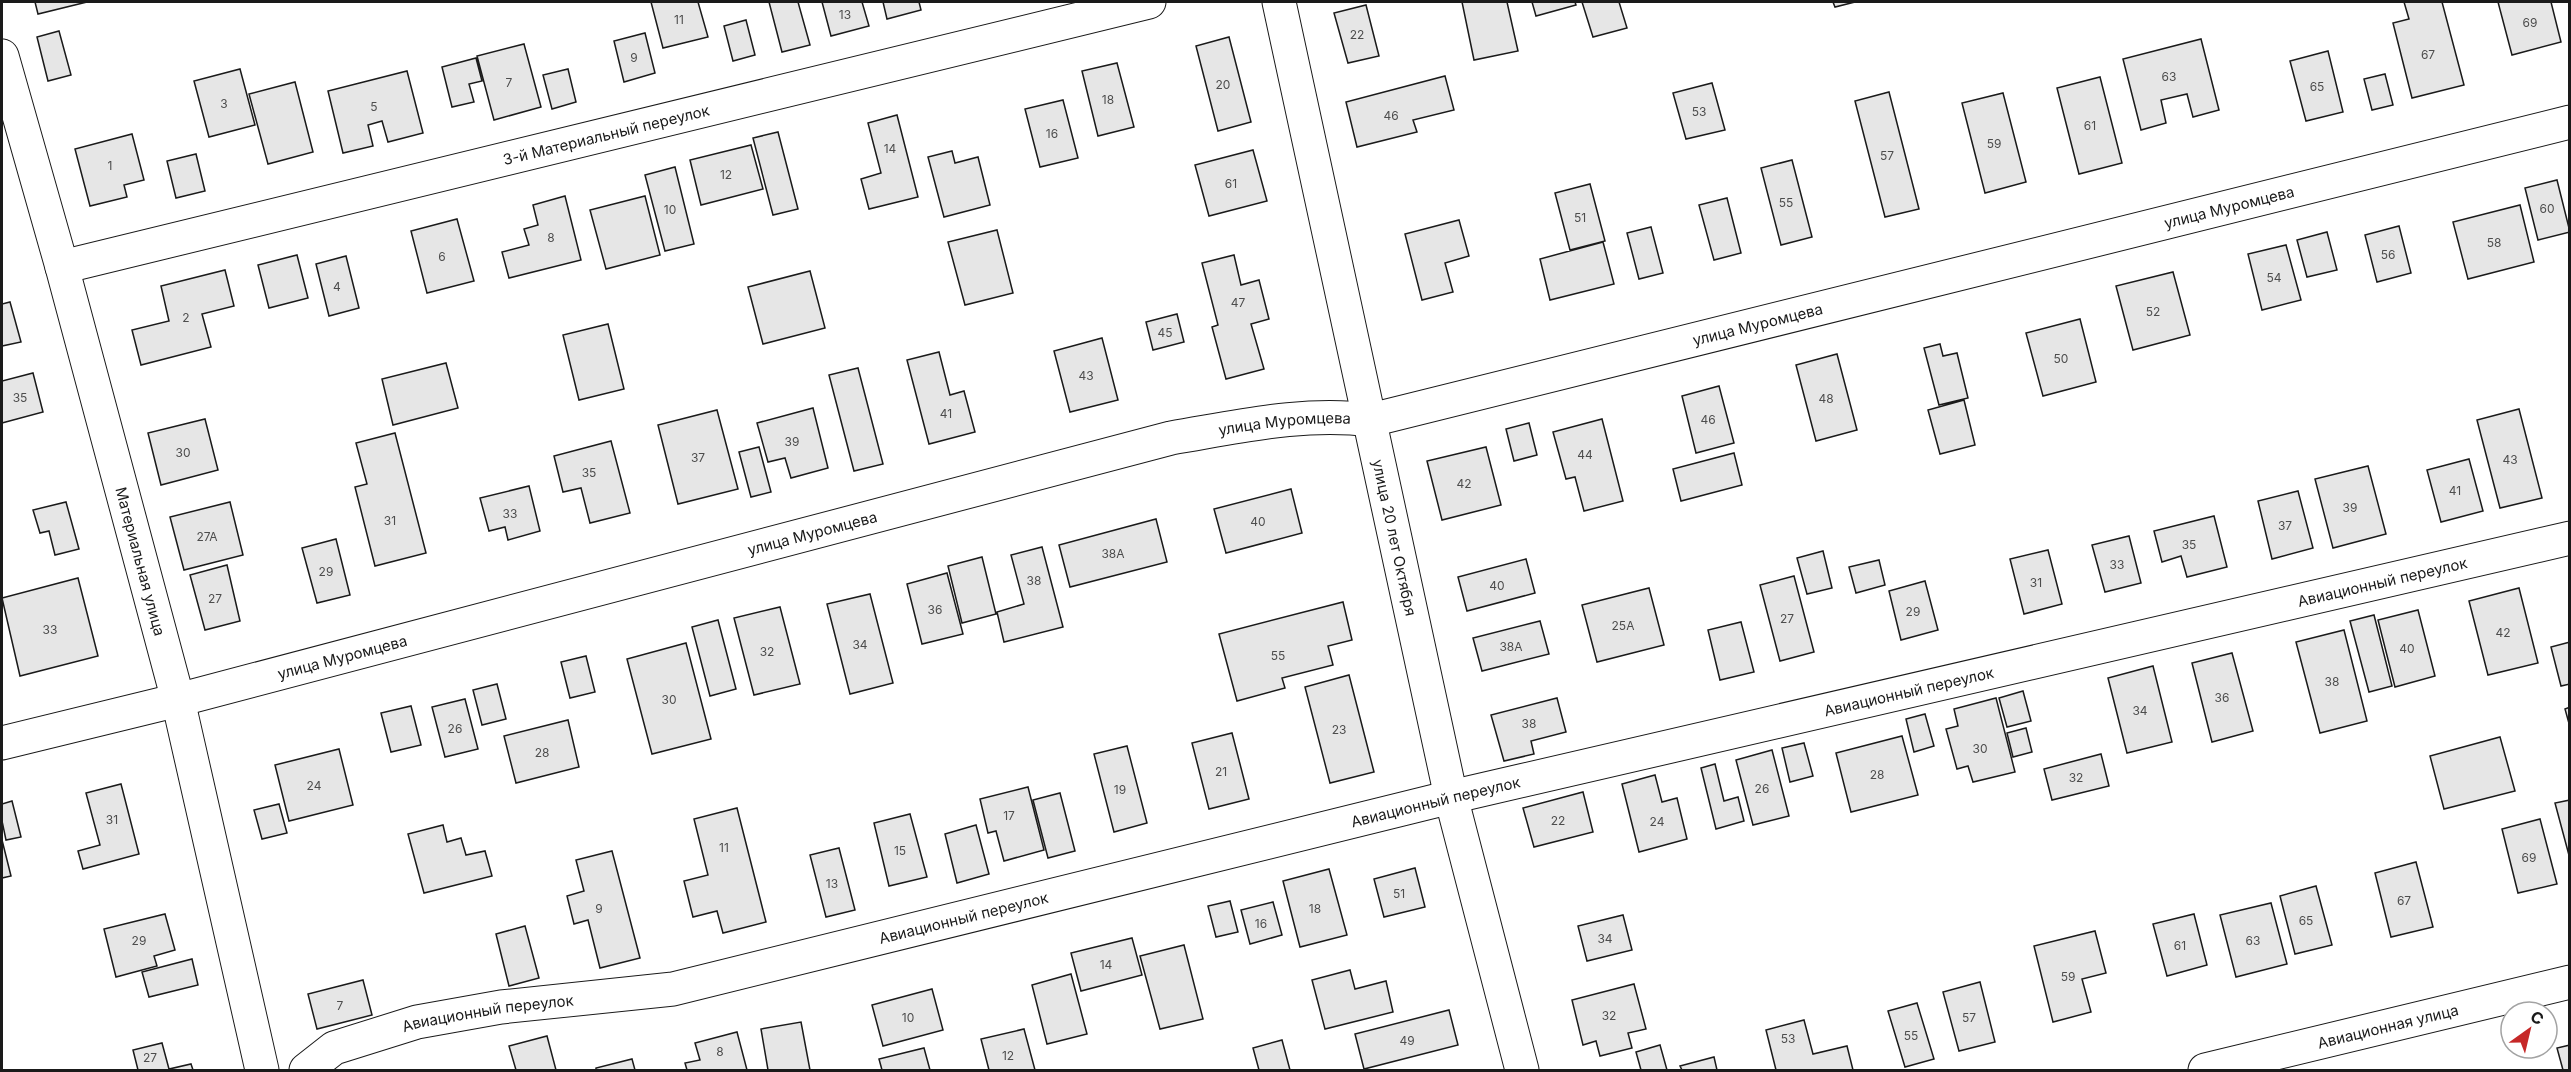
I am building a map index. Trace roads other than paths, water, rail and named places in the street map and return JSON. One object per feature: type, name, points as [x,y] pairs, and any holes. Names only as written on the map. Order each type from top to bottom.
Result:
[{"type":"street","name":"3-й Материальный переулок","points":[[62,267],[1149,2]]},
{"type":"street","name":"улица 20 лет Октября","points":[[1279,2],[1451,797],[1522,1071]]},
{"type":"street","name":"Материальная улица","points":[[2,56],[62,267],[178,700],[262,1071]]},
{"type":"street","name":"улица Муромцева","points":[[2,743],[178,700],[1171,438],[1304,416],[1342,416],[1371,420],[2570,122]]},
{"type":"street","name":"Авиационный переулок","points":[[306,1071],[334,1048],[417,1022],[501,1007],[673,989],[1451,797],[2570,538]]},
{"type":"street","name":"Авиационная улица","points":[[2205,1071],[2570,982]]}]
